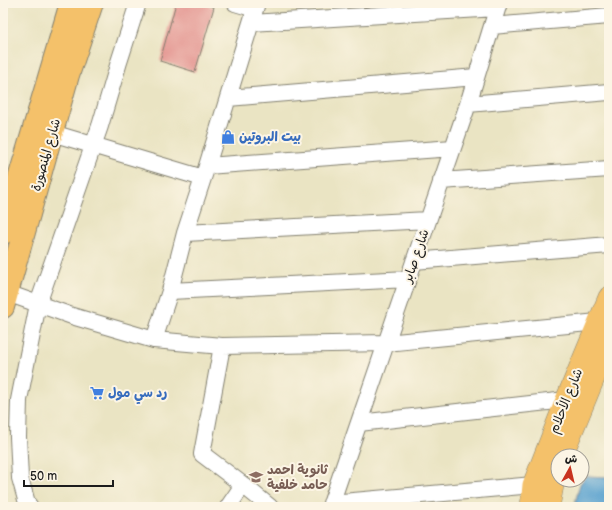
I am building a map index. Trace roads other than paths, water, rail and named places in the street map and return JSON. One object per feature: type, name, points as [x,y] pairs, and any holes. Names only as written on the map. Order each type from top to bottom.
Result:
[{"type":"highway","name":"شارع المنصورة","points":[[3,233],[71,3]]},
{"type":"highway","name":"شارع المنصورة","points":[[5,300],[68,75],[92,3]]},
{"type":"main road","name":"شارع الأحلام","points":[[531,507],[533,485],[566,400],[609,297]]},
{"type":"main road","name":"شارع الأحلام","points":[[565,448],[609,342]]},
{"type":"main road","points":[[548,507],[551,488]]},
{"type":"street","points":[[30,507],[27,503],[20,478],[18,436],[19,400],[38,304],[94,145],[138,3]]},
{"type":"street","points":[[235,3],[254,12],[498,6]]},
{"type":"street","name":"شارع صابر","points":[[330,505],[468,104],[498,6]]},
{"type":"street","points":[[154,340],[170,291],[185,233],[254,12]]},
{"type":"street","points":[[492,26],[609,16]]},
{"type":"street","points":[[228,98],[476,77]]},
{"type":"street","points":[[468,104],[609,92]]},
{"type":"street","points":[[52,133],[94,145],[205,172],[453,148]]},
{"type":"street","points":[[441,182],[609,169]]},
{"type":"street","points":[[185,233],[428,220]]},
{"type":"street","points":[[414,261],[609,245]]},
{"type":"street","points":[[170,291],[408,279]]},
{"type":"street","points":[[5,300],[38,304],[72,316],[154,340],[222,346],[386,343],[598,322]]},
{"type":"street","points":[[222,346],[202,454],[270,507]]},
{"type":"street","points":[[359,423],[566,400]]},
{"type":"street","points":[[228,507],[243,485]]},
{"type":"street","points":[[330,505],[533,485]]},
{"type":"water","points":[[590,476],[609,477],[609,507],[574,507],[579,488],[590,488]]},
{"type":"place","name":"بيت البروتين","points":[[228,137]]},
{"type":"place","name":"رد سي مول","points":[[97,393]]},
{"type":"place","name":"ثانوية احمد حامد خلفية","points":[[256,477]]}]
